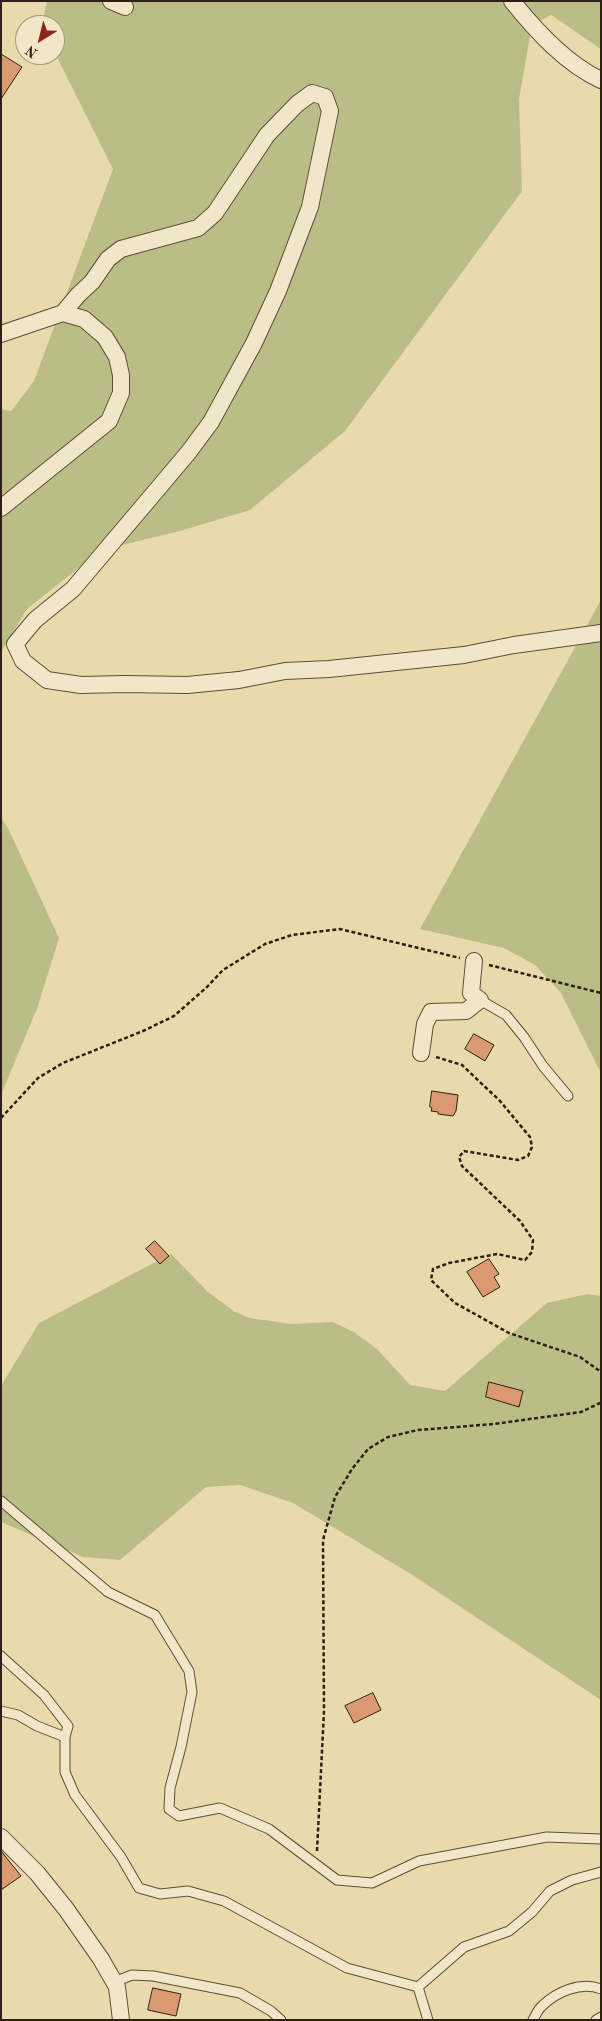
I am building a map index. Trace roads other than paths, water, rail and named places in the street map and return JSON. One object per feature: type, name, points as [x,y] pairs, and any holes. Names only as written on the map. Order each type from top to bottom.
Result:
[{"type":"street","points":[[512,1],[528,21],[576,66],[601,80]]},
{"type":"street","points":[[1,334],[63,312],[92,282],[108,258],[121,249],[198,228],[215,213],[267,135],[297,104],[312,93],[325,97],[330,111],[310,207],[278,290],[254,342],[211,422],[188,453],[73,589],[35,620],[15,644],[23,661],[47,680],[81,685],[187,685],[239,680],[285,671],[329,669],[464,655],[514,645],[601,633]]},
{"type":"street","points":[[1,508],[109,421],[121,393],[121,375],[117,357],[105,337],[84,319],[63,312]]},
{"type":"street","points":[[421,1054],[425,1024],[432,1012],[466,1011],[480,1000],[471,993],[474,961]]},
{"type":"street","points":[[1,1837],[38,1873],[66,1909],[117,1987],[122,2020]]},
{"type":"lane","points":[[480,1000],[506,1016],[568,1096]]},
{"type":"lane","points":[[1,1501],[108,1592],[155,1615],[189,1671],[192,1692],[181,1747],[170,1788],[169,1809],[179,1816],[220,1808],[269,1829],[337,1880],[372,1883],[419,1861],[547,1837],[601,1839]]},
{"type":"lane","points":[[1,1656],[44,1695],[68,1726],[65,1737],[65,1772],[75,1795],[120,1857],[139,1888],[160,1894],[188,1891],[224,1901],[347,1968],[418,1987]]},
{"type":"lane","points":[[1,1711],[18,1715],[37,1726],[65,1737]]},
{"type":"lane","points":[[418,1987],[464,1947],[509,1931],[532,1912],[550,1891],[572,1880],[601,1872]]},
{"type":"lane","points":[[114,1982],[132,1975],[153,1976],[240,1993],[271,2011],[281,2020]]},
{"type":"lane","points":[[533,2020],[541,2006],[568,1988],[593,1986],[601,1989]]},
{"type":"lane","points":[[418,1987],[428,2020]]},
{"type":"lane","points":[[596,2020],[601,2018]]}]
